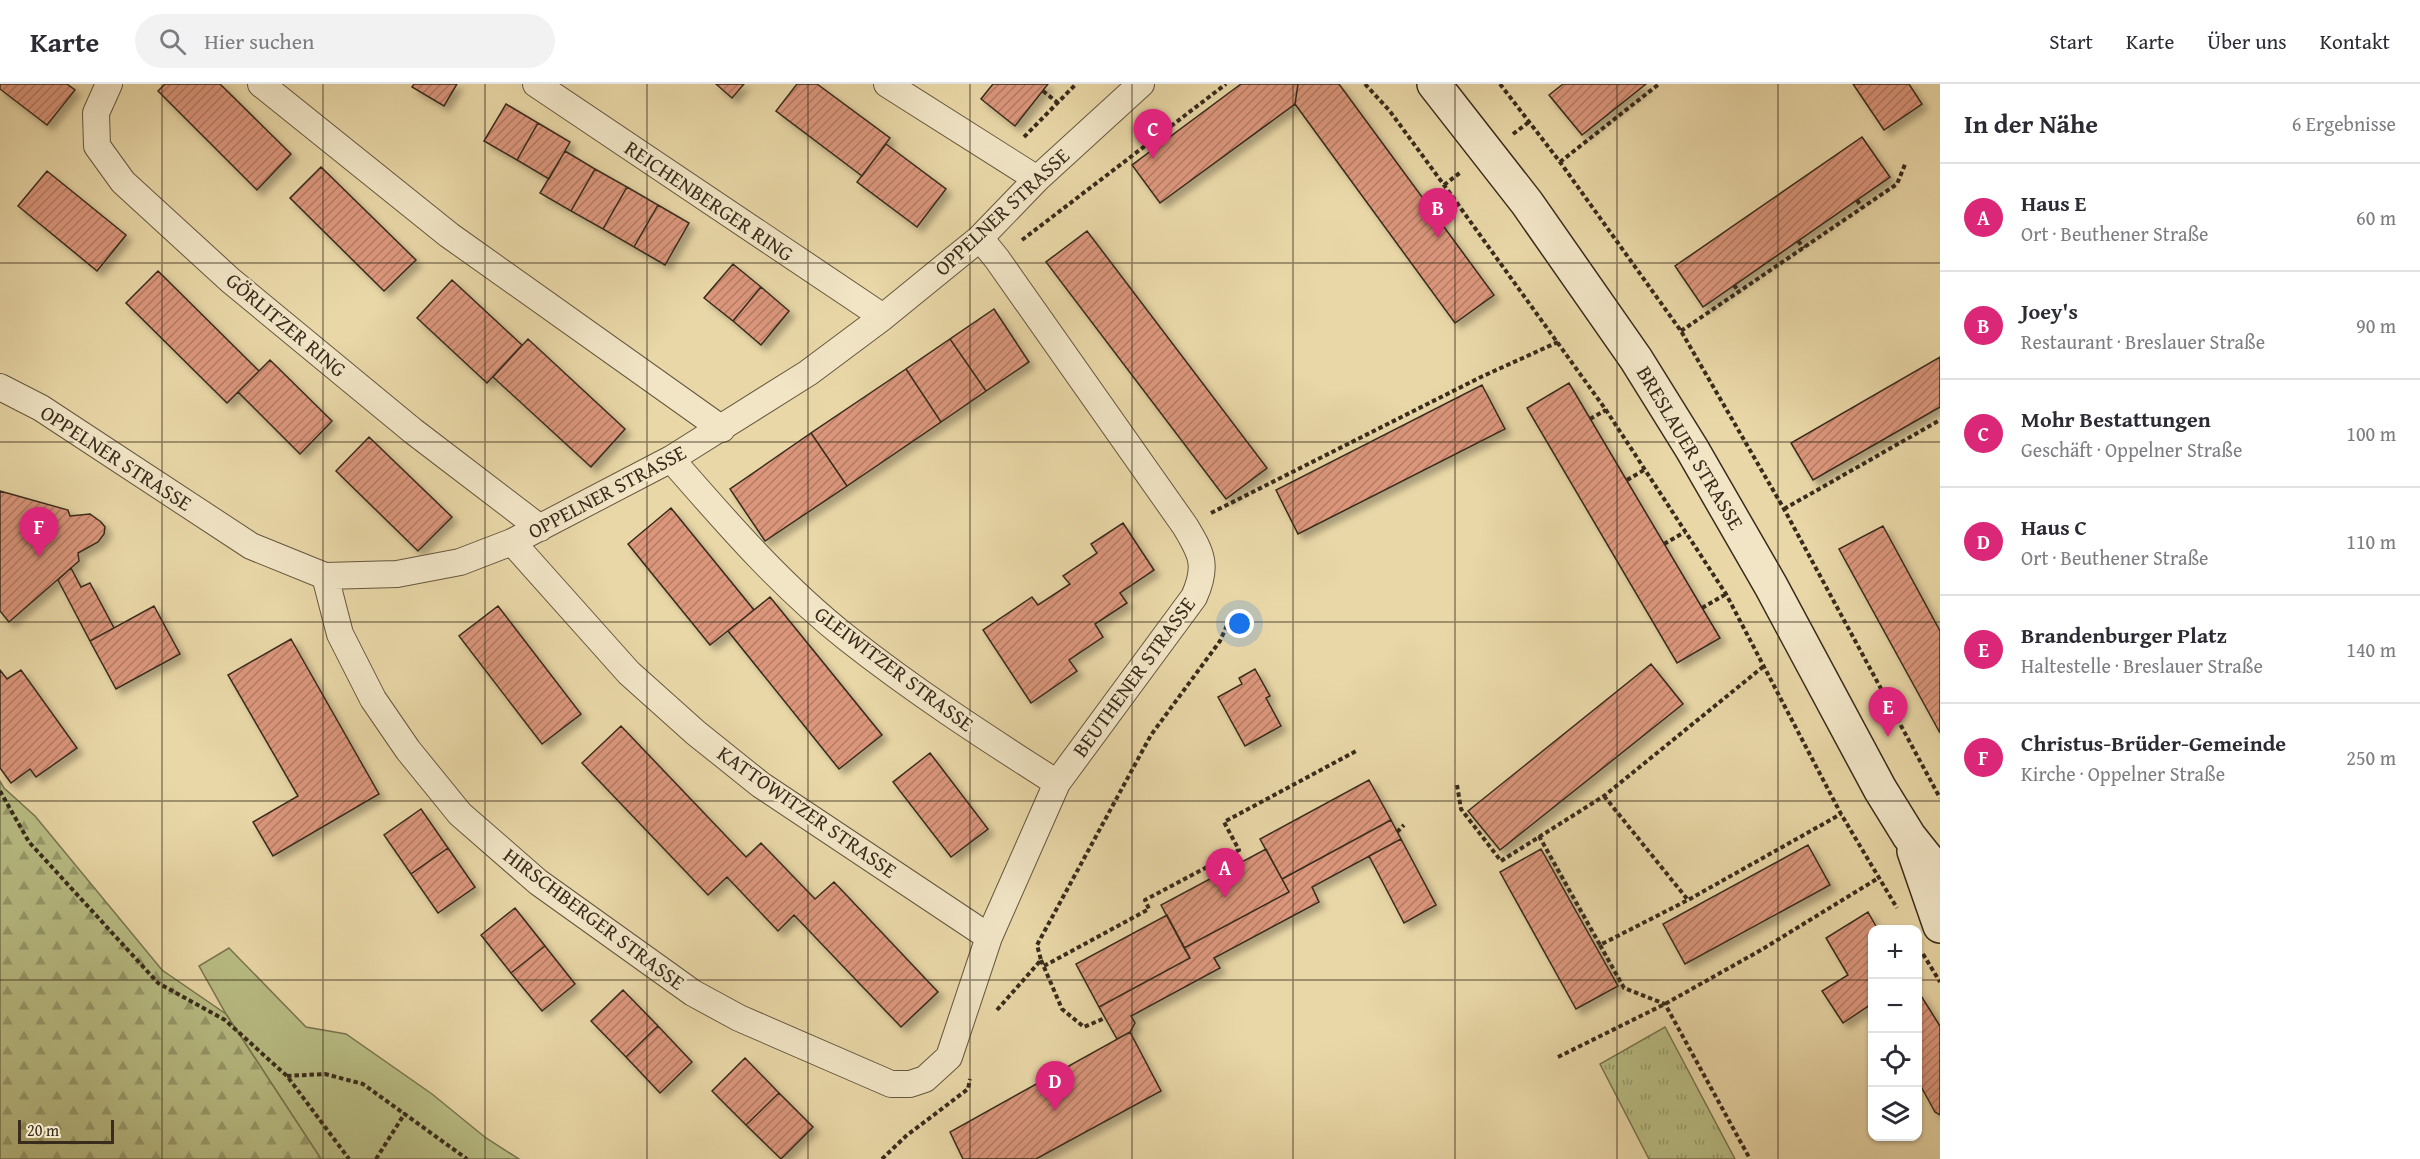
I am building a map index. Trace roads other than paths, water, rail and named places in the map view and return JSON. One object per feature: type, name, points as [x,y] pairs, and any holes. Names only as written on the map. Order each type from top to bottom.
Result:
[{"type":"street","name":"GÖRLITZER RING","points":[[109,84],[96,113],[97,146],[123,182],[230,280],[413,431],[540,528]]},
{"type":"street","points":[[261,84],[449,235],[722,429]]},
{"type":"street","name":"REICHENBERGER RING","points":[[536,84],[883,317]]},
{"type":"street","points":[[887,84],[1037,179]]},
{"type":"street","name":"OPPELNER STRASSE","points":[[0,387],[41,408],[251,546],[325,576],[397,574],[460,562],[513,542],[671,459],[808,373],[883,317],[980,238],[1037,179],[1141,84]]},
{"type":"street","name":"BRESLAUER STRASSE","points":[[1434,84],[1527,203],[1636,359],[1692,449],[1749,548],[1880,789],[1909,836]]},
{"type":"street","name":"BEUTHENER STRASSE","points":[[925,1078],[948,1057],[989,937],[1057,783],[1194,597],[1202,579],[1202,558],[1185,526],[980,238]]},
{"type":"street","name":"GLEIWITZER STRASSE","points":[[671,459],[779,577],[845,637],[949,714],[1057,783]]},
{"type":"street","name":"KATTOWITZER STRASSE","points":[[513,542],[629,673],[696,733],[761,786],[989,937]]},
{"type":"street","name":"HIRSCHBERGER STRASSE","points":[[325,576],[340,634],[373,699],[408,750],[460,814],[538,882],[693,993],[739,1018],[891,1084],[910,1084],[925,1078]]},
{"type":"street","points":[[1909,836],[1940,874]]},
{"type":"street","points":[[1909,836],[1940,926]]},
{"type":"place","name":"Mohr Bestattungen","points":[[1153,159]]},
{"type":"place","name":"Joey's","points":[[1438,238]]},
{"type":"place","name":"Christus-Brüder-Gemeinde","points":[[39,557]]},
{"type":"place","name":"Brandenburger Platz","points":[[1888,737]]},
{"type":"place","name":"Haus E","points":[[1225,898]]},
{"type":"place","name":"Haus C","points":[[1055,1111]]}]
